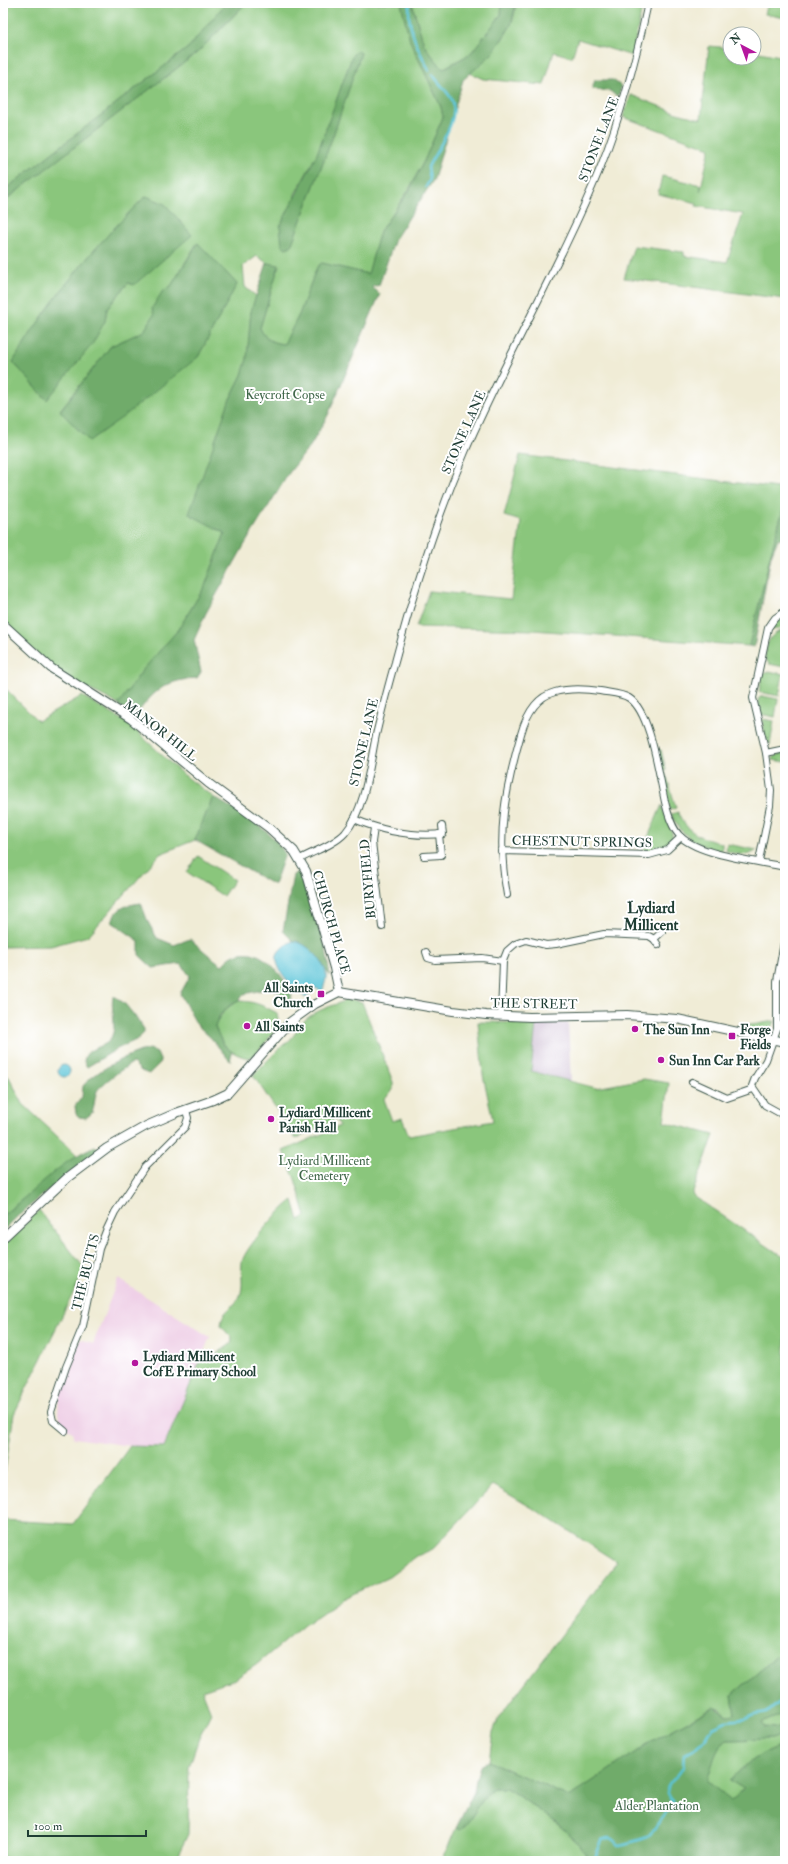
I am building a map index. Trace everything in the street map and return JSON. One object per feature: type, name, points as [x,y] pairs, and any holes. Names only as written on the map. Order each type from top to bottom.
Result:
[{"type":"street","name":"STONE LANE","points":[[300,859],[338,839],[354,819],[362,797],[385,696],[413,594],[438,519],[482,416],[538,303],[601,166],[624,100],[648,3]]},
{"type":"street","points":[[760,861],[771,798],[766,753],[753,698],[767,632],[775,618],[785,611]]},
{"type":"street","name":"MANOR HILL","points":[[3,624],[51,668],[131,720],[203,779],[264,824],[300,859]]},
{"type":"street","name":"CHESTNUT SPRINGS","points":[[501,851],[649,856],[666,850],[681,837],[670,818],[648,726],[642,711],[636,704],[629,698],[618,694],[563,690],[543,697],[535,704],[522,729],[504,805],[501,851],[507,895]]},
{"type":"street","points":[[766,753],[785,749]]},
{"type":"street","name":"BURYFIELD","points":[[354,819],[374,828],[411,834],[439,834]]},
{"type":"street","points":[[424,856],[442,855],[439,834],[443,834],[442,826]]},
{"type":"street","name":"BURYFIELD","points":[[374,828],[372,842],[382,927]]},
{"type":"street","points":[[681,837],[702,848],[716,853],[785,867]]},
{"type":"street","name":"CHURCH PLACE","points":[[300,859],[308,878],[334,968],[339,992]]},
{"type":"street","points":[[654,939],[662,932]]},
{"type":"street","points":[[501,1016],[503,961],[511,947],[522,941],[556,944],[597,935],[645,935],[654,939],[658,945]]},
{"type":"street","points":[[785,937],[777,981],[778,1024],[774,1040],[763,1066],[753,1081],[753,1089],[765,1106],[785,1116]]},
{"type":"street","points":[[426,952],[428,958],[435,960],[482,958],[503,961]]},
{"type":"street","points":[[3,1238],[67,1178],[107,1148],[146,1126],[228,1093],[290,1022],[315,1004],[339,992]]},
{"type":"street","name":"THE STREET","points":[[339,992],[453,1011],[501,1016],[627,1016],[677,1019],[713,1025],[785,1042]]},
{"type":"street","points":[[692,1082],[727,1098],[753,1089]]},
{"type":"street","name":"THE BUTTS","points":[[65,1431],[53,1421],[51,1412],[66,1367],[83,1326],[103,1238],[115,1212],[138,1177],[185,1127],[188,1118],[186,1110]]},
{"type":"shaded area","points":[[536,1023],[568,1023],[571,1081],[531,1071]]},
{"type":"shaded area","name":"Lydiard Millicent CofE Primary School","points":[[118,1279],[210,1337],[164,1447],[130,1446],[74,1438],[72,1432],[63,1426],[58,1414],[59,1396],[80,1339],[93,1344]]},
{"type":"green space","points":[[3,3],[226,3],[189,47],[3,191]]},
{"type":"green space","points":[[226,3],[246,3],[198,52],[3,202],[3,191],[189,47]]},
{"type":"green space","points":[[246,3],[401,3],[410,41],[441,107],[443,117],[425,159],[408,191],[380,231],[368,274],[322,263],[317,267],[299,315],[284,344],[269,340],[260,328],[279,265],[267,263],[257,256],[243,266],[245,287],[256,296],[251,311],[247,359],[242,375],[229,401],[190,514],[225,533],[205,586],[178,630],[142,671],[118,705],[80,685],[49,664],[29,647],[3,619],[3,202],[198,52]],"holes":[[[357,50],[361,53],[333,136],[291,246],[286,248],[295,194],[317,154],[353,54]],[[146,196],[165,204],[128,283],[107,309],[105,321],[47,400],[13,362],[42,317],[74,274]],[[197,243],[237,284],[198,357],[60,410],[111,346],[144,331],[154,315],[162,292],[171,286]]]},
{"type":"green space","name":"Keycroft Copse","points":[[401,3],[412,3],[424,45],[443,69],[470,54],[501,15],[502,3],[516,3],[511,25],[493,53],[463,80],[434,179],[395,239],[379,285],[372,287],[380,294],[328,415],[311,445],[289,473],[245,544],[206,613],[194,640],[201,672],[197,678],[185,679],[160,689],[148,700],[134,717],[118,705],[142,671],[178,630],[205,586],[225,533],[189,514],[229,401],[242,375],[247,359],[251,311],[267,263],[279,265],[260,328],[269,340],[284,344],[299,315],[317,267],[322,263],[368,274],[380,231],[409,191],[443,117],[441,107],[410,41]]},
{"type":"green space","points":[[412,3],[502,3],[501,15],[470,54],[442,69],[424,45]]},
{"type":"green space","points":[[516,3],[643,3],[632,56],[578,39],[572,57],[554,52],[544,85],[483,79],[470,73],[493,51],[506,33],[515,14]]},
{"type":"green space","points":[[768,3],[785,3],[785,18],[765,14]]},
{"type":"green space","points":[[709,46],[722,47],[722,66],[762,66],[762,53],[785,57],[785,299],[624,278],[634,246],[684,252],[684,256],[727,262],[743,214],[696,206],[697,203],[658,194],[662,176],[701,185],[700,192],[710,148],[623,117],[631,95],[677,113],[701,119]]},
{"type":"green space","points":[[357,50],[361,53],[333,136],[291,246],[286,248],[282,245],[280,226],[317,154],[353,54]]},
{"type":"green space","points":[[595,80],[613,80],[621,86],[620,93],[616,96],[610,91],[592,89]]},
{"type":"green space","points":[[146,196],[165,204],[192,235],[134,285],[128,283],[107,309],[105,321],[93,343],[47,400],[13,362],[42,317],[74,274],[109,234]]},
{"type":"green space","points":[[198,243],[237,284],[198,357],[123,417],[89,441],[60,411],[111,346],[144,331],[154,315],[152,308],[162,292],[171,286]]},
{"type":"green space","points":[[520,455],[785,489],[785,502],[771,553],[749,646],[533,630],[416,627],[429,591],[511,599],[521,521],[504,516]]},
{"type":"green space","points":[[785,502],[785,532],[782,539],[778,539],[771,556],[754,647],[749,646],[771,553]]},
{"type":"green space","points":[[785,614],[785,628],[771,630],[776,620]]},
{"type":"green space","points":[[781,631],[785,631],[784,667],[769,664],[765,658],[767,645],[770,638]]},
{"type":"green space","points":[[769,671],[783,674],[779,696],[759,692],[762,675]]},
{"type":"green space","points":[[3,686],[38,721],[82,696],[129,724],[179,771],[213,797],[195,840],[160,854],[88,936],[51,946],[3,947]]},
{"type":"green space","points":[[762,696],[778,699],[775,717],[760,714],[758,699]]},
{"type":"green space","points":[[762,719],[774,721],[770,745],[766,739]]},
{"type":"green space","points":[[656,750],[661,750],[666,770],[661,771]]},
{"type":"green space","points":[[785,753],[785,762],[772,760],[776,755]]},
{"type":"green space","points":[[666,774],[676,808],[670,810],[662,775]]},
{"type":"green space","points":[[213,797],[263,828],[279,845],[285,854],[274,885],[195,840]]},
{"type":"green space","points":[[662,805],[671,828],[673,837],[672,841],[665,848],[644,852],[645,844]]},
{"type":"green space","points":[[678,812],[681,819],[695,834],[708,840],[722,843],[722,851],[698,843],[685,834],[675,822],[671,814]]},
{"type":"green space","points":[[727,844],[757,850],[746,855],[738,854],[726,851]]},
{"type":"green space","points":[[198,856],[234,880],[223,896],[187,872]]},
{"type":"green space","points":[[298,871],[326,948],[330,976],[315,955],[299,942],[293,941],[283,931],[293,875]]},
{"type":"green space","points":[[141,903],[148,922],[157,938],[174,945],[190,939],[222,965],[234,955],[253,953],[268,962],[275,969],[292,992],[291,1001],[271,988],[244,994],[239,1001],[230,1005],[220,1015],[215,1027],[223,1044],[232,1052],[230,1061],[211,1038],[197,1025],[180,994],[190,976],[181,964],[153,968],[139,955],[139,941],[112,922],[119,910]]},
{"type":"green space","points":[[113,997],[116,997],[125,1004],[144,1029],[144,1033],[138,1039],[117,1049],[87,1067],[84,1062],[88,1053],[108,1042],[113,1033]]},
{"type":"green space","name":"Lydiard Millicent Cemetery","points":[[348,999],[362,1002],[393,1082],[393,1090],[384,1099],[392,1121],[402,1118],[409,1136],[493,1121],[483,1075],[478,1022],[536,1023],[531,1071],[596,1088],[644,1079],[669,1083],[664,1122],[714,1135],[692,1195],[785,1258],[785,1649],[732,1695],[735,1714],[728,1715],[720,1709],[713,1707],[652,1741],[569,1797],[489,1761],[493,1732],[499,1717],[617,1562],[541,1513],[493,1485],[433,1549],[417,1556],[389,1577],[342,1599],[304,1625],[256,1665],[235,1679],[202,1690],[211,1713],[200,1735],[189,1767],[188,1834],[175,1861],[3,1861],[3,1520],[73,1524],[130,1446],[164,1447],[201,1359],[215,1355],[231,1344],[232,1338],[221,1326],[223,1316],[241,1294],[242,1262],[244,1256],[272,1220],[287,1204],[293,1200],[299,1220],[306,1216],[295,1179],[283,1151],[340,1126],[336,1119],[296,1139],[253,1075],[293,1037],[300,1026],[310,1016],[320,1010]]},
{"type":"green space","points":[[239,1001],[259,1004],[277,1013],[278,1020],[275,1029],[262,1047],[249,1058],[243,1057],[227,1048],[220,1038],[215,1026],[225,1011],[231,1005]]},
{"type":"green space","points":[[775,1021],[768,1030],[764,1031],[752,1032],[736,1028],[737,1027]]},
{"type":"green space","points":[[149,1049],[157,1053],[161,1062],[149,1074],[141,1071],[133,1063],[99,1088],[96,1094],[92,1113],[86,1118],[79,1117],[76,1114],[75,1106],[82,1097],[83,1086],[89,1080],[113,1063],[132,1054]]},
{"type":"green space","points":[[3,1072],[9,1077],[23,1104],[77,1155],[3,1215]]},
{"type":"green space","points":[[95,1146],[100,1150],[89,1157],[19,1215],[3,1231],[3,1215],[70,1160]]},
{"type":"green space","points":[[39,1210],[85,1269],[14,1414],[3,1483],[3,1246]]},
{"type":"green space","name":"Alder Plantation","points":[[785,1649],[785,1713],[762,1723],[764,1727],[775,1728],[785,1724],[785,1732],[772,1739],[727,1740],[720,1746],[715,1756],[707,1781],[731,1801],[744,1789],[729,1780],[762,1754],[785,1745],[785,1861],[589,1861],[584,1851],[565,1830],[506,1788],[494,1788],[489,1792],[470,1820],[461,1830],[456,1828],[474,1792],[480,1766],[489,1761],[569,1797],[652,1741],[714,1707],[728,1715],[735,1714],[732,1695]]},
{"type":"green space","points":[[785,1713],[785,1724],[775,1728],[764,1727],[761,1723]]},
{"type":"green space","points":[[785,1732],[785,1745],[762,1754],[729,1780],[744,1789],[731,1801],[707,1781],[714,1756],[720,1746],[727,1740],[772,1739]]},
{"type":"green space","points":[[494,1788],[506,1788],[553,1820],[575,1840],[584,1851],[589,1861],[442,1861],[456,1828],[461,1829],[466,1824],[485,1797]]},
{"type":"water","points":[[293,941],[298,942],[314,952],[325,968],[326,975],[322,992],[316,988],[313,989],[306,998],[295,989],[280,969],[277,962],[277,956],[283,947]]},
{"type":"water","points":[[62,1065],[66,1065],[70,1071],[66,1077],[62,1077],[58,1073],[58,1069]]},
{"type":"waterway","points":[[410,3],[409,20],[411,28],[417,46],[429,70]]},
{"type":"waterway","points":[[426,187],[430,179],[428,167],[447,134],[453,115],[451,98],[432,74]]},
{"type":"waterway","points":[[594,1861],[602,1840],[612,1838],[619,1845],[648,1837],[667,1811],[673,1810],[673,1800],[667,1790],[668,1787],[683,1767],[684,1754],[697,1747],[706,1739],[713,1727],[726,1721],[745,1719],[755,1715],[767,1713],[782,1700],[785,1693]]},
{"type":"place","name":"All Saints Church","points":[[321,994]]},
{"type":"place","name":"All Saints","points":[[247,1026]]},
{"type":"place","name":"The Sun Inn","points":[[635,1029]]},
{"type":"place","name":"Forge Fields","points":[[732,1036]]},
{"type":"place","name":"Sun Inn Car Park","points":[[661,1060]]},
{"type":"place","name":"Lydiard Millicent Parish Hall","points":[[271,1119]]},
{"type":"place","name":"Lydiard Millicent CofE Primary School","points":[[135,1363]]},
{"type":"district","name":"Lydiard Millicent","points":[[651,916]]}]
